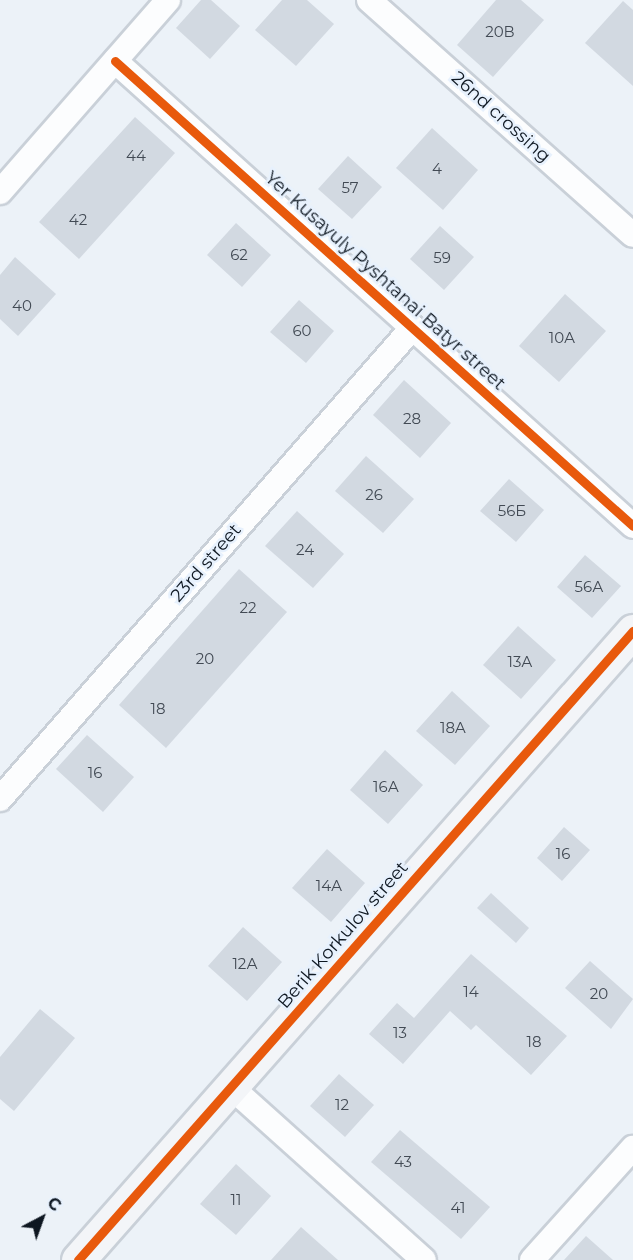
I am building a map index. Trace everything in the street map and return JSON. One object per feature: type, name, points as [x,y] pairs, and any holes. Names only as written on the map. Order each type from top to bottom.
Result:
[{"type":"street","points":[[0,192],[168,0]]},
{"type":"street","name":"26nd crossing","points":[[369,0],[633,235]]},
{"type":"street","name":"Yer Kusayuly Pyshtanai Batyr street","points":[[115,61],[633,526]]},
{"type":"street","name":"23rd street","points":[[0,799],[413,327]]},
{"type":"street","name":"Berik Korkulov street","points":[[78,1260],[633,631]]},
{"type":"street","points":[[231,1087],[424,1260]]},
{"type":"street","points":[[532,1260],[633,1148]]},
{"type":"building","points":[[201,0],[211,0],[240,26],[210,59],[176,28]]},
{"type":"building","points":[[282,0],[307,0],[334,24],[296,66],[255,30]]},
{"type":"building","points":[[496,0],[521,0],[544,20],[493,77],[457,45]]},
{"type":"building","points":[[623,1],[633,10],[633,86],[585,43]]},
{"type":"building","points":[[135,117],[175,153],[79,259],[39,222]]},
{"type":"building","points":[[432,128],[478,170],[443,210],[396,168]]},
{"type":"building","points":[[348,156],[382,187],[352,219],[318,189]]},
{"type":"building","points":[[236,223],[271,255],[242,287],[207,255]]},
{"type":"building","points":[[440,226],[474,257],[444,290],[410,259]]},
{"type":"building","points":[[15,257],[56,294],[18,336],[0,319],[0,275]]},
{"type":"building","points":[[565,294],[606,331],[559,382],[519,346]]},
{"type":"building","points":[[299,300],[334,331],[306,363],[270,332]]},
{"type":"building","points":[[404,380],[451,423],[420,458],[373,415]]},
{"type":"building","points":[[366,456],[414,499],[383,533],[335,491]]},
{"type":"building","points":[[509,479],[544,510],[516,542],[480,511]]},
{"type":"building","points":[[297,511],[344,554],[313,588],[265,546]]},
{"type":"building","points":[[585,555],[621,586],[592,618],[557,587]]},
{"type":"building","points":[[239,569],[287,612],[166,748],[119,705]]},
{"type":"building","points":[[518,626],[556,660],[521,699],[483,665]]},
{"type":"building","points":[[452,691],[490,726],[455,765],[416,731]]},
{"type":"building","points":[[87,735],[134,777],[103,812],[56,769]]},
{"type":"building","points":[[385,750],[423,785],[388,824],[350,790]]},
{"type":"building","points":[[564,827],[590,850],[562,881],[537,858]]},
{"type":"building","points":[[327,849],[365,883],[331,922],[292,888]]},
{"type":"building","points":[[491,893],[529,928],[516,943],[477,908]]},
{"type":"building","points":[[243,927],[282,962],[247,1001],[208,966]]},
{"type":"building","points":[[471,954],[567,1036],[531,1075],[476,1025],[471,1030],[450,1011],[403,1064],[369,1034],[397,1003],[414,1018]]},
{"type":"building","points":[[590,961],[633,999],[611,1029],[565,988]]},
{"type":"building","points":[[40,1009],[75,1038],[14,1111],[0,1099],[0,1057]]},
{"type":"building","points":[[339,1074],[374,1105],[345,1137],[310,1106]]},
{"type":"building","points":[[400,1130],[490,1207],[461,1239],[371,1162]]},
{"type":"building","points":[[236,1164],[271,1196],[236,1235],[200,1204]]},
{"type":"building","points":[[301,1227],[338,1260],[271,1260]]},
{"type":"building","points":[[586,1236],[613,1260],[564,1260]]},
{"type":"cycle path","points":[[115,61],[633,526]]},
{"type":"cycle path","points":[[78,1260],[633,631]]}]
